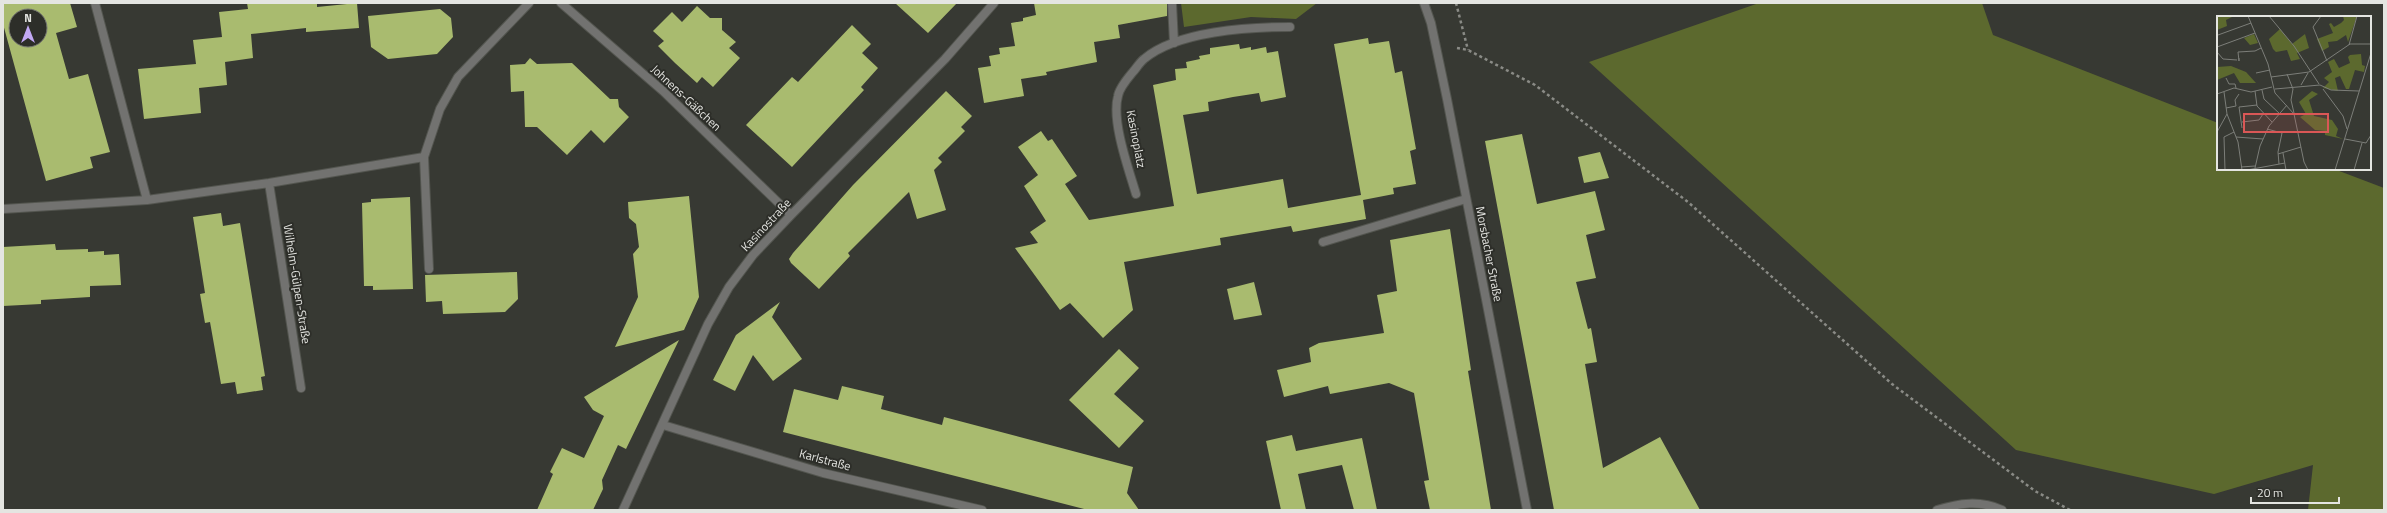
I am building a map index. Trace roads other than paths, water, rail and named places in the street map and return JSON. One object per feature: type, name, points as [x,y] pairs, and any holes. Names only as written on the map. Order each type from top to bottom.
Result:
[{"type":"street","points":[[95,3],[147,200]]},
{"type":"street","points":[[429,269],[424,157],[440,109],[458,77],[529,3]]},
{"type":"street","name":"Johnens-Gäßchen","points":[[561,3],[663,90],[791,215]]},
{"type":"street","name":"Kasinostraße","points":[[623,510],[708,324],[729,287],[754,255],[791,215],[945,59],[994,3]]},
{"type":"street","points":[[1172,3],[1174,43]]},
{"type":"street","name":"Morsbacher Straße","points":[[1424,3],[1435,44],[1527,510]]},
{"type":"street","name":"Kasinoplatz","points":[[1136,194],[1123,149],[1118,117],[1118,96],[1128,77],[1144,59],[1174,43],[1200,35],[1232,30],[1290,27]]},
{"type":"street","points":[[3,209],[147,200],[269,184],[424,157]]},
{"type":"street","name":"Wilhelm-Gülpen-Straße","points":[[269,184],[302,388]]},
{"type":"street","points":[[1323,242],[1466,199]]},
{"type":"street","name":"Karlstraße","points":[[663,425],[823,473],[982,510]]},
{"type":"street","points":[[1937,510],[1958,503],[1989,504],[2002,510]]}]
